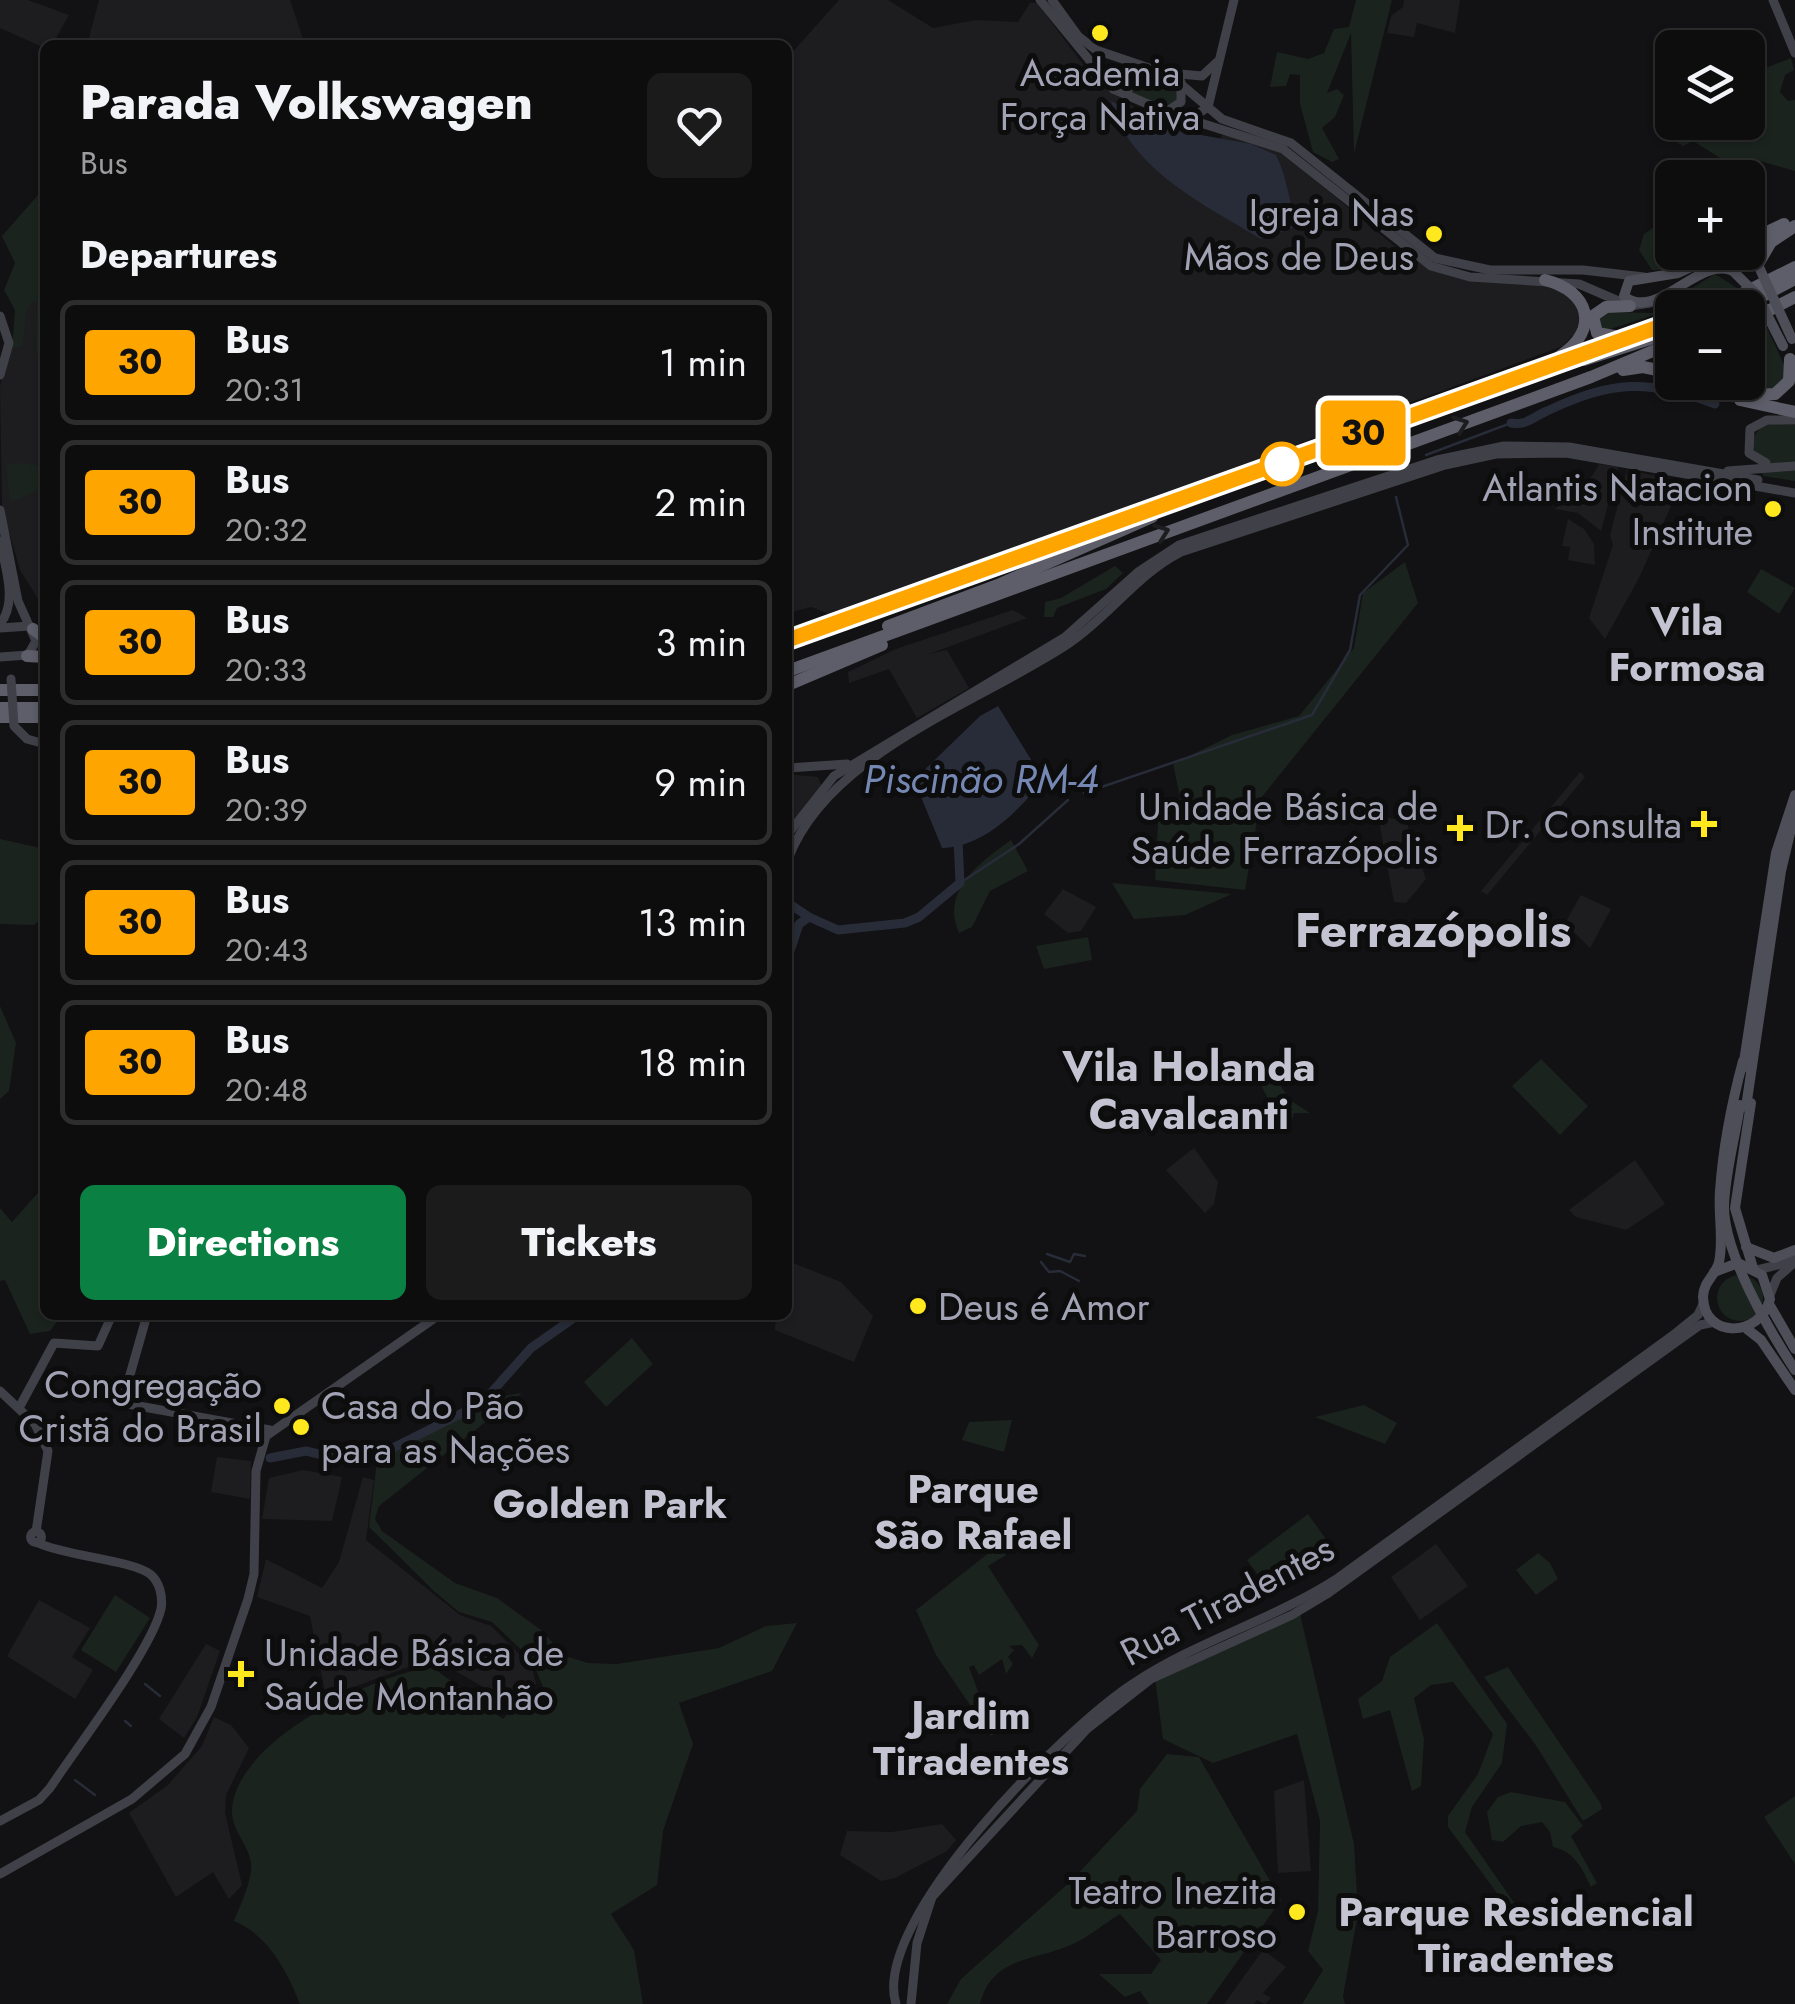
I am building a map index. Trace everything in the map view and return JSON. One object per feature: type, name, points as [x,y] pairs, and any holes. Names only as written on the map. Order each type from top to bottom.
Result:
[{"type":"highway","points":[[1765,238],[1795,222]]},
{"type":"highway","points":[[1765,253],[1771,242],[1795,222]]},
{"type":"highway","points":[[1749,290],[1795,266]]},
{"type":"highway","points":[[1765,295],[1795,279]]},
{"type":"highway","points":[[1536,370],[1572,347],[1585,320],[1572,291],[1545,280]]},
{"type":"highway","points":[[1765,308],[1795,287]]},
{"type":"highway","points":[[1765,311],[1795,297]]},
{"type":"highway","points":[[1626,337],[1599,334],[1592,319],[1606,307],[1630,306]]},
{"type":"highway","points":[[792,639],[1655,328]]},
{"type":"highway","points":[[1552,365],[1584,360],[1655,337]]},
{"type":"highway","points":[[792,670],[1001,594],[1034,586],[1055,572],[1655,351]]},
{"type":"highway","points":[[1765,394],[1775,394],[1789,381],[1791,351]]},
{"type":"highway","points":[[1591,377],[1644,367],[1655,370]]},
{"type":"highway","points":[[1759,406],[1784,397],[1795,382]]},
{"type":"highway","points":[[1743,400],[1795,412]]},
{"type":"highway","points":[[792,662],[1000,584],[1115,535],[1198,493]]},
{"type":"highway","points":[[792,683],[973,604]]},
{"type":"highway","points":[[31,627],[40,634]]},
{"type":"highway","points":[[0,690],[40,690]]},
{"type":"highway","points":[[0,708],[40,708]]},
{"type":"highway","points":[[0,717],[40,717]]},
{"type":"main road","points":[[1655,299],[1635,302],[1624,296],[1629,281],[1685,270]]},
{"type":"main road","points":[[1675,290],[1708,270]]},
{"type":"main road","points":[[1728,270],[1757,295],[1791,351]]},
{"type":"main road","points":[[1760,270],[1791,351]]},
{"type":"main road","points":[[1769,1300],[1762,1318],[1746,1328],[1730,1330],[1714,1322],[1704,1302],[1705,1286],[1719,1262],[1720,1187],[1779,840],[1795,794]]},
{"type":"main road","points":[[1795,812],[1781,871],[1756,1041],[1724,1202],[1729,1237],[1776,1340],[1795,1370]]},
{"type":"main road","points":[[1756,1041],[1758,1057],[1736,1202],[1746,1247],[1795,1349]]},
{"type":"main road","points":[[1743,1060],[1743,1106],[1730,1219],[1745,1263],[1795,1359]]},
{"type":"main road","points":[[1746,1247],[1774,1258],[1795,1251]]},
{"type":"main road","points":[[1714,1272],[1729,1264],[1755,1269]]},
{"type":"main road","points":[[1746,1328],[1761,1340],[1795,1390]]},
{"type":"street","points":[[1040,0],[1106,82],[1128,97],[1283,149],[1431,266],[1470,277],[1585,285],[1630,306],[1655,301]]},
{"type":"street","points":[[1052,0],[1087,44],[1108,57],[1215,82]]},
{"type":"street","points":[[1189,120],[1208,107],[1234,0]]},
{"type":"street","points":[[1772,0],[1795,53]]},
{"type":"street","points":[[1199,76],[1210,71],[1221,55]]},
{"type":"street","points":[[1128,97],[1126,78],[1141,66]]},
{"type":"street","points":[[1164,72],[1182,82],[1225,120],[1276,135],[1300,148],[1404,237],[1439,260],[1490,270],[1583,270],[1652,278]]},
{"type":"street","points":[[1166,112],[1181,102],[1182,82]]},
{"type":"street","points":[[1,369],[8,343],[2,319]]},
{"type":"street","points":[[1766,464],[1748,450],[1750,429],[1767,420],[1795,420]]},
{"type":"street","points":[[792,829],[828,780],[1065,637],[1146,565],[1179,546],[1437,460],[1492,447],[1558,446],[1795,490]]},
{"type":"street","points":[[792,830],[858,768],[1073,641],[1152,569],[1181,552],[1445,465],[1496,454],[1554,452],[1692,472],[1766,464]]},
{"type":"street","points":[[1692,472],[1795,463]]},
{"type":"street","points":[[1717,472],[1795,490]]},
{"type":"street","points":[[0,510],[18,601],[36,641],[32,656],[10,678]]},
{"type":"street","points":[[0,541],[9,599],[8,614],[0,626]]},
{"type":"street","points":[[0,626],[31,627]]},
{"type":"street","points":[[32,656],[0,658],[10,678],[14,726],[30,740],[40,743]]},
{"type":"street","points":[[792,768],[816,770],[854,762]]},
{"type":"street","points":[[816,770],[828,780],[829,792]]},
{"type":"street","points":[[1755,1269],[1778,1266],[1795,1251]]},
{"type":"street","points":[[1769,1300],[1778,1278],[1795,1262]]},
{"type":"street","name":"Rua Tiradentes","points":[[1614,1383],[1695,1318],[1704,1302]]},
{"type":"street","points":[[19,1408],[54,1343],[98,1346],[110,1320]]},
{"type":"street","points":[[146,1320],[122,1403],[270,1430]]},
{"type":"street","points":[[259,1454],[270,1430],[432,1320]]},
{"type":"street","name":"Rua Tiradentes","points":[[893,1978],[925,1896],[1035,1776],[1104,1713],[1152,1675],[1294,1610],[1339,1582],[1614,1383],[1700,1324],[1714,1322]]},
{"type":"street","points":[[0,1390],[38,1428],[49,1458],[40,1537],[144,1571],[156,1582],[162,1606],[146,1640],[50,1788],[0,1821]]},
{"type":"street","points":[[256,1511],[266,1451],[284,1421]]},
{"type":"street","points":[[0,1874],[132,1800],[170,1770],[189,1748],[210,1707],[247,1605],[254,1574],[259,1454],[252,1428]]},
{"type":"street","name":"Rua Tiradentes","points":[[911,2004],[915,1956],[932,1898],[1035,1776]]},
{"type":"street","points":[[896,2004],[893,1978],[906,1973],[915,1956]]},
{"type":"shaded area","points":[[0,0],[28,0],[69,15],[55,40],[40,40],[40,46],[0,28]]},
{"type":"shaded area","points":[[99,0],[290,0],[303,40],[88,40]]},
{"type":"shaded area","points":[[839,0],[888,0],[933,28],[976,20],[1018,22],[1030,3],[1037,3],[1097,83],[1139,110],[1192,134],[1220,140],[1222,135],[1245,138],[1278,149],[1404,254],[1434,271],[1539,281],[1572,296],[1580,317],[1576,332],[1563,346],[998,555],[829,614],[811,607],[792,612],[792,53]]},
{"type":"shaded area","points":[[1356,0],[1392,0],[1354,154],[1351,33],[1327,93],[1337,89],[1344,95],[1335,117],[1322,128],[1339,159],[1332,162],[1313,152],[1300,104],[1300,75],[1290,74],[1286,86],[1270,87],[1277,52],[1308,59],[1324,53],[1334,29],[1349,27]]},
{"type":"shaded area","points":[[1404,0],[1460,0],[1455,33],[1417,23],[1414,37],[1387,33],[1391,16],[1403,7]]},
{"type":"shaded area","points":[[1791,58],[1794,70],[1785,75],[1780,92],[1788,101],[1795,100],[1795,171],[1765,160],[1723,160],[1693,141],[1683,146],[1674,140],[1765,140],[1765,68]]},
{"type":"shaded area","points":[[1139,69],[1157,71],[1179,86],[1177,102],[1167,108],[1130,92],[1130,78]]},
{"type":"shaded area","points":[[40,193],[40,360],[36,352],[37,302],[32,301],[26,312],[23,345],[12,349],[15,310],[4,290],[15,263],[2,236]]},
{"type":"shaded area","points":[[1655,228],[1655,270],[1639,250],[1644,234]]},
{"type":"shaded area","points":[[40,236],[40,602],[20,570],[2,507],[0,386]]},
{"type":"shaded area","points":[[1715,274],[1737,288],[1731,290],[1689,290]]},
{"type":"shaded area","points":[[1655,311],[1655,315],[1601,332],[1598,316],[1607,312]]},
{"type":"shaded area","points":[[1765,323],[1785,367],[1784,382],[1767,395]]},
{"type":"shaded area","points":[[1766,423],[1795,425],[1795,481],[1763,476],[1753,441]]},
{"type":"shaded area","points":[[6,464],[40,466],[40,490],[10,502]]},
{"type":"shaded area","points":[[1599,464],[1618,467],[1601,531],[1578,513],[1555,509],[1593,475]]},
{"type":"shaded area","points":[[1627,470],[1682,481],[1639,578],[1605,639],[1589,618],[1613,545],[1610,535]]},
{"type":"shaded area","points":[[1568,519],[1584,529],[1594,544],[1595,565],[1568,560],[1570,547],[1562,546]]},
{"type":"shaded area","points":[[1405,562],[1418,603],[1261,798],[1245,890],[1155,880],[1158,821],[1180,797],[1173,764],[1232,735],[1299,716],[1354,648],[1363,593]]},
{"type":"shaded area","points":[[1115,566],[1123,573],[1106,589],[1057,608],[1053,617],[1044,617],[1045,602],[1061,598]]},
{"type":"shaded area","points":[[1761,569],[1795,588],[1779,614],[1747,592]]},
{"type":"shaded area","points":[[1013,610],[1027,618],[929,654],[947,650],[969,688],[917,718],[889,669],[849,683],[848,672],[896,649]]},
{"type":"shaded area","points":[[1580,772],[1585,777],[1487,895],[1481,891]]},
{"type":"shaded area","points":[[792,774],[818,777],[821,785],[792,822]]},
{"type":"shaded area","points":[[1378,816],[1406,821],[1426,879],[1406,903],[1394,902]]},
{"type":"shaded area","points":[[0,839],[40,848],[40,920],[34,925],[0,924]]},
{"type":"shaded area","points":[[1011,840],[1028,871],[990,891],[972,927],[959,933],[955,904],[959,891],[976,868]]},
{"type":"shaded area","points":[[1112,883],[1232,894],[1185,915],[1134,919]]},
{"type":"shaded area","points":[[1063,889],[1096,907],[1081,931],[1068,933],[1044,914]]},
{"type":"shaded area","points":[[1581,895],[1611,909],[1590,948],[1565,923]]},
{"type":"shaded area","points":[[1088,937],[1092,960],[1044,969],[1036,946]]},
{"type":"shaded area","points":[[0,1006],[16,1043],[9,1091],[0,1099]]},
{"type":"shaded area","points":[[1541,1059],[1588,1106],[1560,1135],[1512,1086]]},
{"type":"shaded area","points":[[1273,1074],[1290,1100],[1310,1113],[1294,1113],[1291,1123],[1282,1127],[1260,1083]]},
{"type":"shaded area","points":[[1194,1148],[1218,1182],[1214,1204],[1205,1213],[1166,1170]]},
{"type":"shaded area","points":[[1635,1160],[1665,1204],[1626,1230],[1576,1217],[1569,1210]]},
{"type":"shaded area","points":[[40,1191],[40,1320],[58,1320],[50,1331],[30,1334],[5,1280],[0,1281],[0,1208],[12,1222]]},
{"type":"shaded area","points":[[793,1263],[841,1282],[873,1316],[854,1362],[775,1330],[776,1320],[792,1320]]},
{"type":"shaded area","points":[[1740,1275],[1756,1282],[1763,1298],[1756,1314],[1740,1321],[1724,1314],[1717,1298],[1724,1282]]},
{"type":"shaded area","points":[[632,1338],[653,1364],[606,1407],[584,1382]]},
{"type":"shaded area","points":[[522,1393],[379,1506],[375,1519],[382,1531],[455,1583],[497,1598],[541,1630],[565,1656],[588,1663],[617,1664],[719,1648],[766,1626],[797,1623],[772,1671],[679,1703],[693,1744],[663,1831],[657,1885],[611,1914],[634,1950],[643,2004],[300,2004],[275,1955],[257,1935],[234,1921],[248,1884],[251,1863],[232,1813],[238,1787],[255,1761],[279,1738],[343,1698],[376,1683],[432,1667],[503,1719],[519,1701],[551,1707],[532,1660],[492,1622],[459,1612],[369,1527],[377,1461],[498,1397]]},
{"type":"shaded area","points":[[1364,1405],[1397,1423],[1385,1444],[1315,1417]]},
{"type":"shaded area","points":[[1012,1420],[1004,1452],[962,1440],[969,1422]]},
{"type":"shaded area","points":[[217,1457],[251,1461],[250,1499],[211,1492]]},
{"type":"shaded area","points":[[303,1470],[342,1477],[332,1521],[262,1519],[269,1478]]},
{"type":"shaded area","points":[[363,1477],[374,1480],[366,1540],[460,1615],[491,1626],[532,1667],[536,1684],[509,1702],[433,1658],[326,1697],[310,1616],[257,1597],[266,1559],[322,1588],[339,1562]]},
{"type":"shaded area","points":[[1308,1514],[1331,1546],[1270,1591],[1247,1560]]},
{"type":"shaded area","points":[[1436,1544],[1468,1586],[1420,1620],[1391,1577]]},
{"type":"shaded area","points":[[999,1545],[1006,1555],[988,1566],[1039,1645],[1032,1658],[1022,1645],[1009,1646],[1014,1650],[1008,1657],[1013,1664],[1006,1674],[1002,1659],[979,1675],[974,1665],[969,1667],[994,1734],[991,1736],[936,1655],[916,1610]]},
{"type":"shaded area","points":[[1538,1553],[1550,1563],[1558,1579],[1536,1595],[1516,1570]]},
{"type":"shaded area","points":[[115,1595],[150,1618],[116,1672],[81,1650]]},
{"type":"shaded area","points":[[39,1600],[90,1628],[72,1657],[93,1670],[75,1699],[7,1656]]},
{"type":"shaded area","points":[[1300,1614],[1354,1844],[1358,1913],[1343,1996],[1345,2004],[1302,2004],[1323,1970],[1308,1951],[1318,1911],[1320,1821],[1297,1734],[1213,1763],[1163,1739],[1155,1679]]},
{"type":"shaded area","points":[[1437,1623],[1507,1724],[1502,1763],[1472,1807],[1465,1832],[1526,1920],[1503,1901],[1448,1827],[1448,1816],[1478,1774],[1493,1734],[1453,1682],[1431,1685],[1414,1698],[1424,1739],[1421,1786],[1412,1791],[1390,1710],[1363,1719],[1358,1699],[1382,1681],[1390,1657]]},
{"type":"shaded area","points":[[206,1644],[220,1651],[197,1717],[184,1738],[159,1719]]},
{"type":"shaded area","points":[[1508,1667],[1601,1804],[1602,1809],[1583,1821],[1535,1744],[1484,1677]]},
{"type":"shaded area","points":[[214,1717],[231,1725],[249,1748],[226,1795],[225,1813],[242,1885],[229,1899],[213,1872],[176,1897],[129,1813],[168,1785],[202,1746]]},
{"type":"shaded area","points":[[1167,1754],[1199,1757],[1281,1900],[1207,2004],[1149,2004],[1140,1991],[1125,1997],[1099,1974],[1151,1974],[1161,1960],[1120,1914],[1073,1944],[1005,1968],[986,1988],[980,2004],[947,2004],[961,1979],[1070,1882],[1137,1811],[1140,1789]]},
{"type":"shaded area","points":[[1304,1780],[1311,1871],[1278,1873],[1274,1791]]},
{"type":"shaded area","points":[[1511,1792],[1565,1802],[1583,1826],[1571,1836],[1597,1883],[1591,1887],[1572,1857],[1553,1847],[1550,1832],[1542,1822],[1521,1826],[1503,1842],[1492,1840],[1487,1812],[1498,1797]]},
{"type":"shaded area","points":[[1795,1796],[1795,1864],[1764,1817]]},
{"type":"shaded area","points":[[942,1824],[956,1840],[947,1851],[895,1878],[881,1881],[840,1855],[847,1831],[892,1832]]},
{"type":"shaded area","points":[[1263,1950],[1286,1967],[1263,1993],[1271,1998],[1265,2004],[1257,2000],[1254,2004],[1224,2004]]},
{"type":"water","points":[[1111,101],[1173,130],[1251,144],[1276,155],[1298,226],[1261,239],[1194,198],[1134,147]]},
{"type":"water","name":"Piscinão RM-4","points":[[998,706],[1043,779],[1023,803],[985,835],[942,848],[914,780],[980,716]]},
{"type":"waterway","points":[[1511,423],[1525,422],[1592,393],[1630,386],[1669,390],[1715,404]]},
{"type":"waterway","points":[[1426,455],[1511,423]]},
{"type":"waterway","points":[[1084,793],[1312,715],[1350,650],[1360,595],[1408,545],[1396,497]]},
{"type":"waterway","points":[[960,883],[1019,844],[1068,800]]},
{"type":"waterway","points":[[792,945],[799,924],[809,917],[838,930],[905,923],[919,917],[960,883],[958,840]]},
{"type":"waterway","points":[[792,906],[809,917]]},
{"type":"waterway","points":[[1047,1254],[1070,1262],[1074,1254],[1085,1256]]},
{"type":"waterway","points":[[1041,1262],[1049,1272],[1060,1271],[1079,1281]]},
{"type":"waterway","points":[[270,1458],[306,1451],[348,1461],[371,1459],[482,1403],[531,1348],[571,1320]]},
{"type":"waterway","points":[[145,1684],[160,1696]]},
{"type":"waterway","points":[[125,1721],[131,1726]]},
{"type":"waterway","points":[[75,1780],[95,1795]]},
{"type":"bus line","name":"30","points":[[792,639],[1655,328]]},
{"type":"place","name":"Academia Força Nativa","points":[[1100,33]]},
{"type":"place","name":"Igreja Nas Mãos de Deus","points":[[1434,234]]},
{"type":"place","name":"Atlantis Natacion Institute","points":[[1773,509]]},
{"type":"place","name":"Dr. Consulta","points":[[1704,824]]},
{"type":"place","name":"Unidade Básica de Saúde Ferrazópolis","points":[[1460,828]]},
{"type":"place","name":"Deus é Amor","points":[[918,1306]]},
{"type":"place","name":"Congregação Cristã do Brasil","points":[[282,1406]]},
{"type":"place","name":"Casa do Pão para as Nações","points":[[301,1427]]},
{"type":"place","name":"Unidade Básica de Saúde Montanhão","points":[[241,1674]]},
{"type":"place","name":"Teatro Inezita Barroso","points":[[1297,1912]]},
{"type":"district","name":"Vila Formosa","points":[[1687,644]]},
{"type":"district","name":"Ferrazópolis","points":[[1433,930]]},
{"type":"district","name":"Vila Holanda Cavalcanti","points":[[1189,1090]]},
{"type":"district","name":"Golden Park","points":[[610,1504]]},
{"type":"district","name":"Parque São Rafael","points":[[973,1512]]},
{"type":"district","name":"Jardim Tiradentes","points":[[971,1738]]},
{"type":"district","name":"Parque Residencial Tiradentes","points":[[1516,1935]]}]
